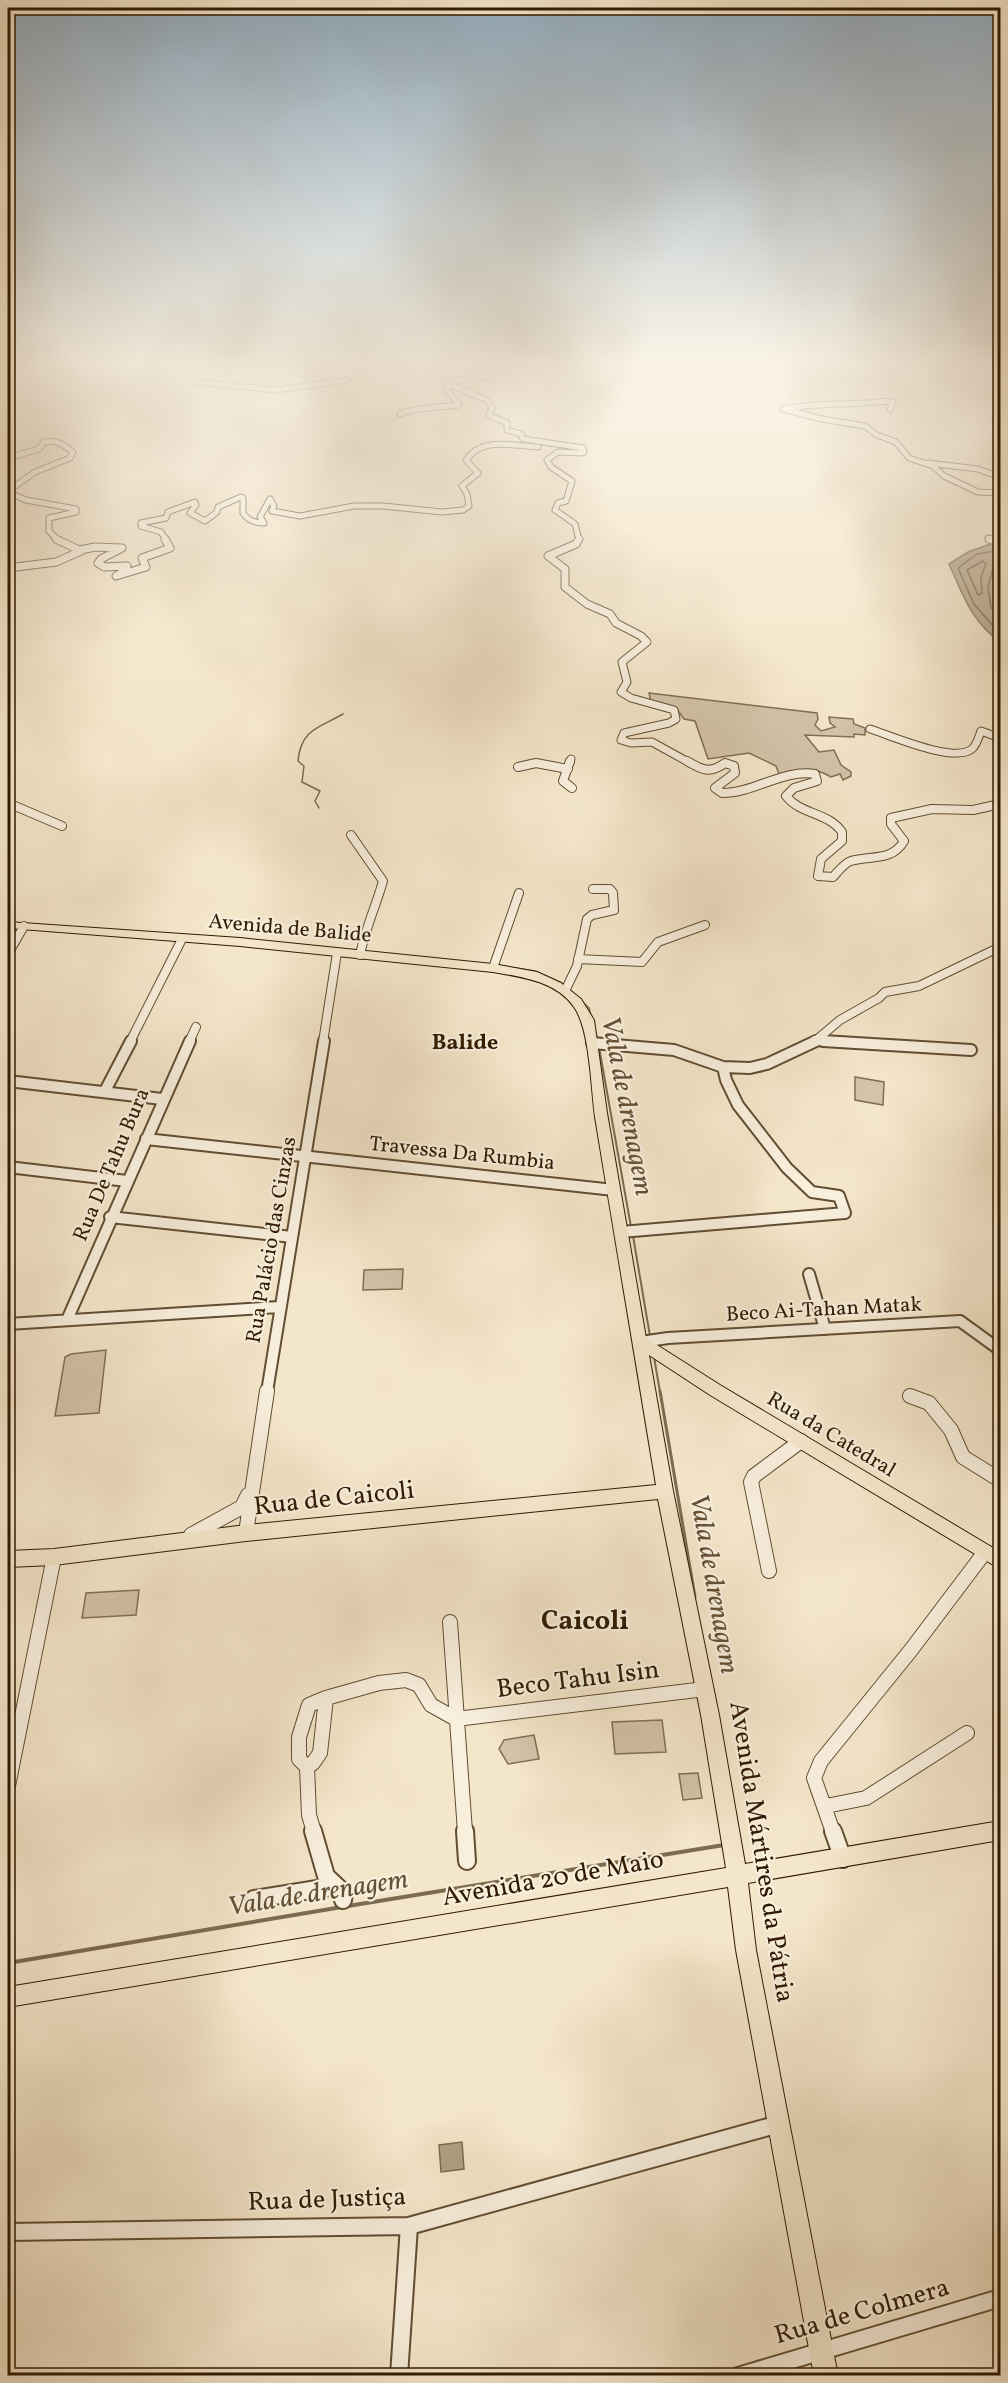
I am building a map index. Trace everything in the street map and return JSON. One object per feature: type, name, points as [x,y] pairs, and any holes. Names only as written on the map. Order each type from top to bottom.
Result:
[{"type":"main road","name":"Avenida de Balide","points":[[8,925],[495,964],[568,987]]},
{"type":"main road","name":"Avenida Mártires da Pátria","points":[[568,987],[588,1020],[599,1044],[614,1190],[665,1491],[705,1689],[730,1827],[746,1950],[826,2376]]},
{"type":"main road","name":"Rua da Catedral","points":[[641,1342],[667,1361],[1000,1561]]},
{"type":"main road","name":"Rua de Caicoli","points":[[8,1559],[54,1557],[246,1533],[665,1491]]},
{"type":"main road","name":"Avenida 20 de Maio","points":[[8,1997],[1000,1830]]},
{"type":"street","points":[[33,473],[18,482],[10,489],[10,493],[32,501],[65,504],[76,508],[76,512],[49,518],[50,531],[55,540],[80,550],[95,547],[122,548],[101,559],[99,564],[104,567],[127,566],[126,570],[116,576],[147,567],[142,562],[142,558],[170,548],[161,532],[141,526],[141,523],[166,518],[168,512],[195,502],[196,505],[190,513],[206,521],[217,512],[218,507],[241,497],[243,498],[240,505],[242,514],[251,522],[260,524],[264,523],[260,517],[270,499],[274,506],[272,512],[289,517],[320,514],[356,506],[463,511],[469,506],[467,494],[462,486],[478,473]]},
{"type":"street","points":[[560,473],[572,481],[566,501],[558,503],[555,510],[573,522],[579,540],[576,544],[548,556],[564,567],[567,574],[565,586],[587,604],[610,614],[616,623],[641,636],[646,642],[622,662],[627,682],[621,692],[631,698],[674,710],[676,719],[669,723],[624,733],[621,740],[631,743],[652,742],[705,771],[716,770],[725,763],[734,766],[735,773],[732,777],[715,788],[724,795],[743,791],[794,772],[805,771],[815,774],[817,781],[794,788],[786,795],[792,803],[834,822],[843,832],[842,841],[825,852],[821,859],[817,873],[818,876],[824,878],[833,877],[848,861],[879,857],[895,852],[903,846],[902,837],[891,824],[891,818],[932,808],[973,810],[1000,804]]},
{"type":"street","points":[[941,473],[973,490],[1000,494]]},
{"type":"street","points":[[989,539],[1000,542]]},
{"type":"street","points":[[8,568],[39,565],[72,557],[81,552],[80,550]]},
{"type":"street","points":[[870,729],[954,755],[974,748],[981,732],[988,732],[1000,738]]},
{"type":"street","points":[[572,759],[563,781],[572,788]]},
{"type":"street","points":[[518,767],[536,763],[568,770]]},
{"type":"street","points":[[8,803],[62,826]]},
{"type":"street","points":[[351,836],[383,881],[375,910],[365,931],[361,953]]},
{"type":"street","points":[[568,987],[578,959],[587,919],[592,915],[614,910],[613,893],[610,889],[593,889]]},
{"type":"street","points":[[495,964],[519,893]]},
{"type":"street","points":[[578,959],[642,962],[658,942],[705,925]]},
{"type":"street","points":[[8,954],[24,926]]},
{"type":"street","points":[[105,1091],[182,939]]},
{"type":"street","points":[[599,1044],[674,1050],[723,1067],[750,1068],[767,1064],[815,1040],[840,1020],[879,998],[885,992],[919,986],[1000,947]]},
{"type":"street","name":"Rua Palácio das Cinzas","points":[[246,1533],[250,1491],[279,1307],[306,1157],[337,953]]},
{"type":"street","name":"Rua De Tahu Bura","points":[[67,1320],[110,1217],[196,1027]]},
{"type":"street","points":[[815,1040],[970,1050]]},
{"type":"street","points":[[621,1232],[845,1213],[839,1197],[812,1191],[803,1186],[787,1168],[738,1105],[726,1080],[723,1067]]},
{"type":"street","points":[[8,1081],[162,1099]]},
{"type":"street","name":"Travessa Da Rumbia","points":[[146,1139],[614,1190]]},
{"type":"street","points":[[8,1167],[127,1181]]},
{"type":"street","points":[[110,1217],[292,1237]]},
{"type":"street","points":[[809,1274],[825,1329]]},
{"type":"street","points":[[8,1324],[279,1307]]},
{"type":"street","name":"Beco Ai-Tahan Matak","points":[[641,1342],[668,1338],[960,1321],[1000,1350]]},
{"type":"street","points":[[910,1396],[930,1403],[944,1424],[951,1430],[963,1457],[1000,1480]]},
{"type":"street","points":[[769,1571],[751,1482],[754,1476],[801,1441]]},
{"type":"street","points":[[174,1542],[202,1531],[242,1507],[250,1491]]},
{"type":"street","points":[[843,1858],[814,1778],[821,1761],[911,1650],[985,1552]]},
{"type":"street","points":[[8,1786],[54,1557]]},
{"type":"street","points":[[450,1622],[467,1861]]},
{"type":"street","points":[[254,1899],[340,1893],[326,1876],[309,1815],[307,1767],[298,1759],[298,1746],[309,1705],[347,1689],[381,1683],[413,1681],[423,1688],[429,1703],[456,1719]]},
{"type":"street","name":"Beco Tahu Isin","points":[[456,1719],[705,1689]]},
{"type":"street","points":[[307,1767],[314,1764],[321,1753],[326,1697]]},
{"type":"street","points":[[826,1806],[866,1798],[967,1734]]},
{"type":"street","name":"Rua de Justiça","points":[[8,2232],[409,2226],[779,2124]]},
{"type":"street","points":[[399,2376],[409,2226]]},
{"type":"street","name":"Rua de Colmera","points":[[738,2376],[1000,2298]]},
{"type":"shaded area","points":[[649,693],[817,713],[818,719],[815,725],[821,731],[835,727],[830,723],[829,717],[853,719],[854,724],[865,728],[865,735],[854,734],[854,737],[805,735],[819,752],[834,750],[841,765],[851,772],[851,776],[843,780],[840,774],[831,777],[812,770],[779,774],[776,766],[749,753],[708,759],[695,721],[684,719],[676,708],[651,702]]},
{"type":"shaded area","points":[[855,1077],[884,1082],[883,1105],[855,1100]]},
{"type":"shaded area","points":[[403,1269],[402,1289],[363,1290],[364,1270]]},
{"type":"shaded area","points":[[106,1350],[99,1413],[55,1416],[65,1357],[71,1354]]},
{"type":"shaded area","points":[[139,1590],[136,1615],[82,1618],[86,1593]]},
{"type":"shaded area","points":[[662,1720],[666,1752],[615,1754],[612,1722]]},
{"type":"shaded area","points":[[534,1735],[539,1759],[508,1764],[499,1749],[504,1740]]},
{"type":"shaded area","points":[[698,1773],[702,1798],[683,1800],[679,1774]]},
{"type":"water","points":[[990,544],[1000,544],[1000,567],[994,579],[996,606],[1000,610],[1000,642],[975,616],[949,564],[968,552]]},
{"type":"water","points":[[462,2142],[464,2169],[441,2172],[439,2145]]},
{"type":"waterway","points":[[319,808],[315,801],[320,791],[302,782],[304,766],[298,761],[300,750],[307,736],[343,714]]},
{"type":"waterway","name":"Vala de drenagem","points":[[504,966],[535,971],[564,984]]},
{"type":"waterway","name":"Vala de drenagem","points":[[568,988],[589,1008],[598,1041]]},
{"type":"waterway","name":"Vala de drenagem","points":[[599,1047],[631,1227]]},
{"type":"waterway","name":"Vala de drenagem","points":[[633,1236],[650,1336]]},
{"type":"waterway","points":[[8,1346],[12,1329]]},
{"type":"waterway","name":"Vala de drenagem","points":[[654,1357],[660,1392]]},
{"type":"waterway","name":"Vala de drenagem","points":[[660,1391],[695,1597]]},
{"type":"waterway","name":"Vala de drenagem","points":[[348,1906],[724,1845]]},
{"type":"waterway","name":"Vala de drenagem","points":[[8,1963],[342,1907]]},
{"type":"district","name":"Balide","points":[[465,1043]]},
{"type":"district","name":"Caicoli","points":[[585,1622]]}]
